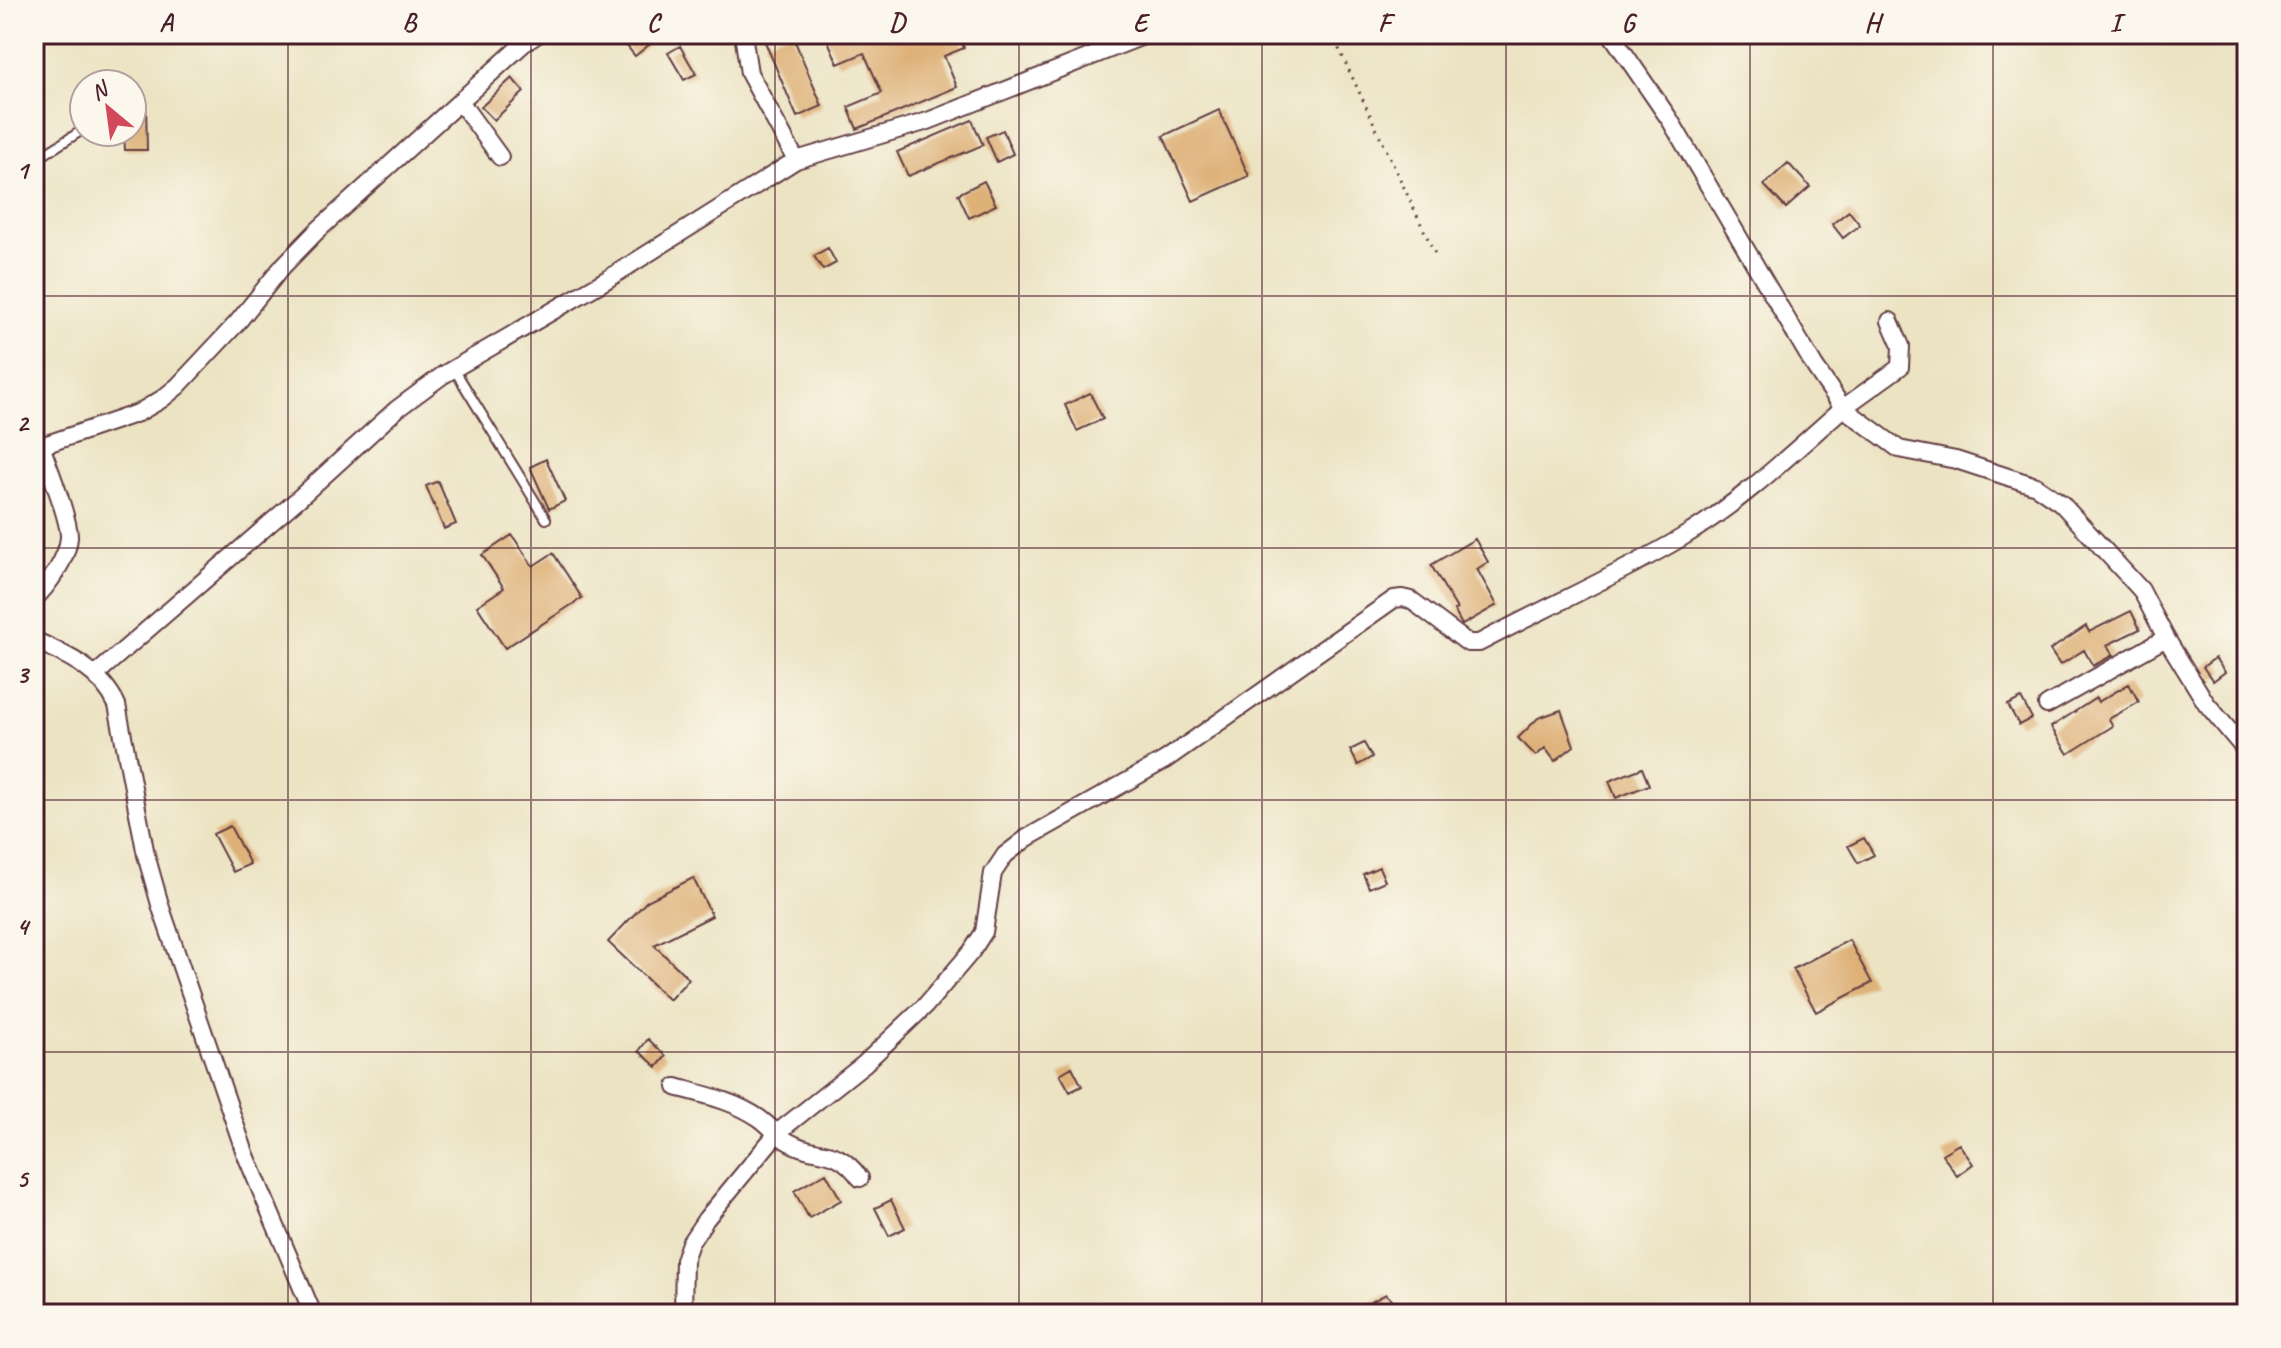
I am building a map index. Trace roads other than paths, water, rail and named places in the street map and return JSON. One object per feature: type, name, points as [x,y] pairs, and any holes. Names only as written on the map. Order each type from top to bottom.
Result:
[{"type":"street","points":[[34,599],[64,554],[69,537],[38,441],[138,413],[162,399],[237,323],[283,266],[317,231],[523,44],[538,34]]},
{"type":"street","points":[[743,34],[749,73],[796,160]]},
{"type":"street","points":[[95,675],[286,510],[397,409],[454,369],[606,280],[796,160],[928,121],[1148,34]]},
{"type":"street","points":[[1611,34],[1670,120],[1815,367],[1843,408],[1899,449],[1956,460],[2036,486],[2061,503],[2141,590],[2206,703],[2247,752]]},
{"type":"street","points":[[461,103],[500,157]]},
{"type":"street","points":[[683,1314],[684,1260],[690,1243],[706,1219],[778,1132],[864,1064],[925,1006],[984,932],[993,873],[1005,855],[1027,838],[1165,760],[1394,599],[1411,600],[1449,631],[1473,644],[1592,587],[1683,537],[1733,501],[1843,408],[1900,367],[1901,346],[1890,321]]},
{"type":"street","points":[[2047,705],[2166,638]]},
{"type":"street","points":[[34,640],[68,656],[95,675],[117,705],[146,855],[161,908],[245,1153],[313,1314]]},
{"type":"street","points":[[676,1087],[739,1106],[788,1142],[830,1153],[848,1162],[860,1178]]},
{"type":"lane","points":[[34,161],[68,139]]},
{"type":"lane","points":[[454,369],[546,519]]}]
